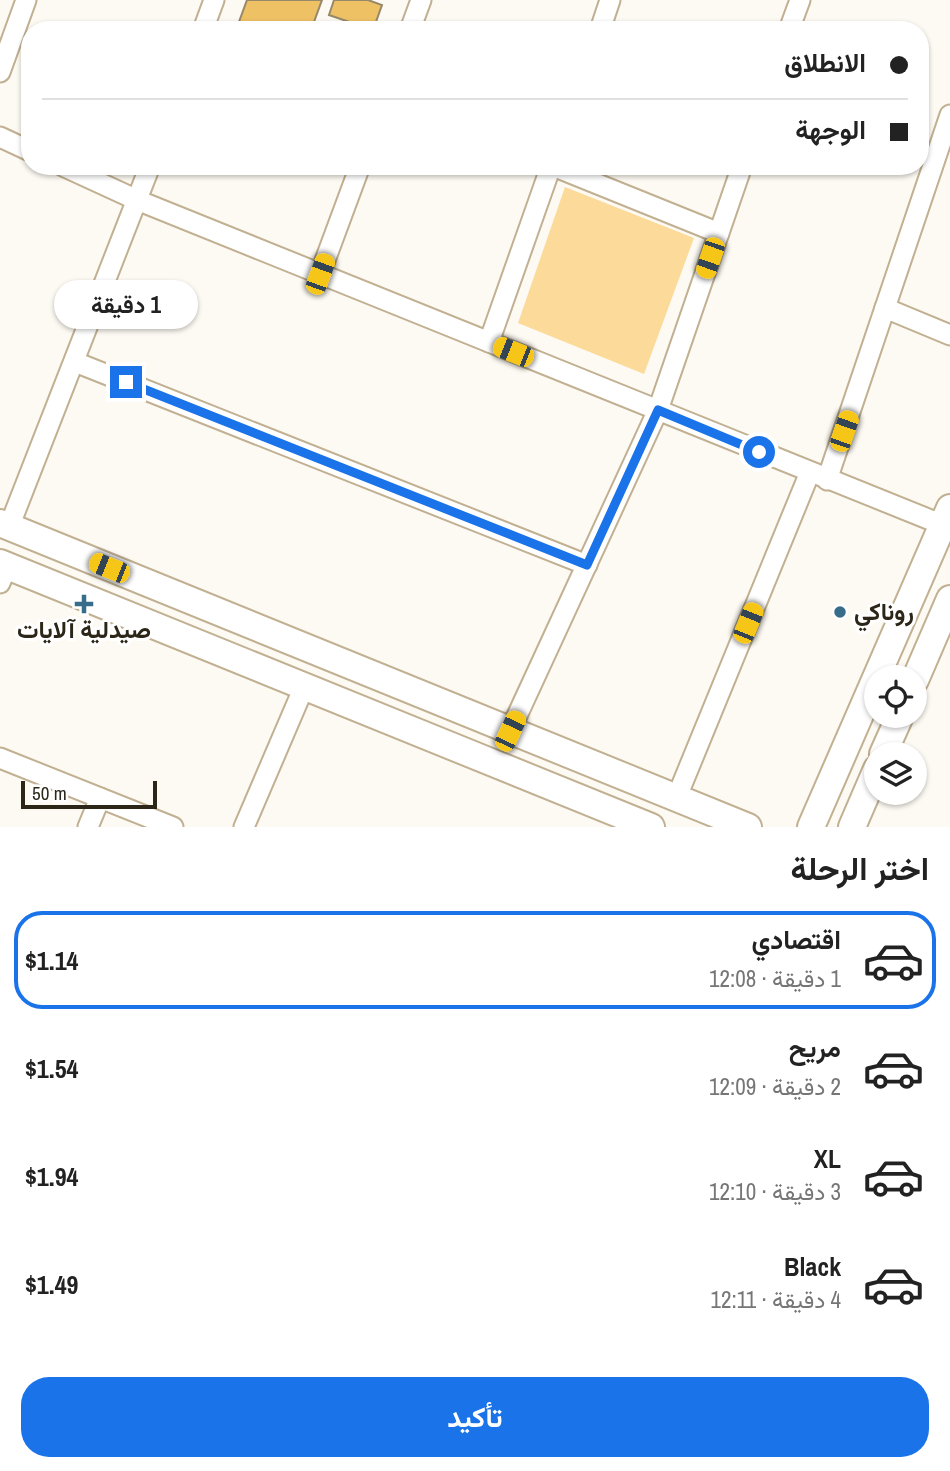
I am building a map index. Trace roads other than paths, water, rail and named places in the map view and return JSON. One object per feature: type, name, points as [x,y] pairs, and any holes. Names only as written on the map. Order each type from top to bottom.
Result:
[{"type":"main road","points":[[811,827],[946,517]]},
{"type":"main road","points":[[4,525],[676,799],[705,820],[748,827]]},
{"type":"main road","points":[[2,571],[304,687],[651,827]]},
{"type":"main road","points":[[921,665],[950,599]]},
{"type":"main road","points":[[852,827],[864,799]]},
{"type":"street","points":[[0,72],[26,0]]},
{"type":"street","points":[[206,21],[214,0]]},
{"type":"street","points":[[413,21],[421,0]]},
{"type":"street","points":[[603,21],[610,0]]},
{"type":"street","points":[[792,21],[800,0]]},
{"type":"street","points":[[676,799],[819,476],[885,308],[950,115]]},
{"type":"street","points":[[0,138],[21,147]]},
{"type":"street","points":[[83,175],[137,200],[819,476],[946,517]]},
{"type":"street","points":[[4,525],[75,362],[147,175]]},
{"type":"street","points":[[320,274],[357,175]]},
{"type":"street","points":[[489,342],[549,175]]},
{"type":"street","points":[[574,175],[719,233]]},
{"type":"street","points":[[510,731],[658,410],[739,175]]},
{"type":"street","points":[[885,308],[950,334]]},
{"type":"street","points":[[75,362],[587,565]]},
{"type":"street","points":[[244,827],[304,687]]},
{"type":"street","points":[[0,758],[173,827]]},
{"type":"street","points":[[88,827],[100,798]]},
{"type":"place","name":"صيدلية آلايات","points":[[84,604]]},
{"type":"place","name":"روناكي","points":[[840,612]]}]
